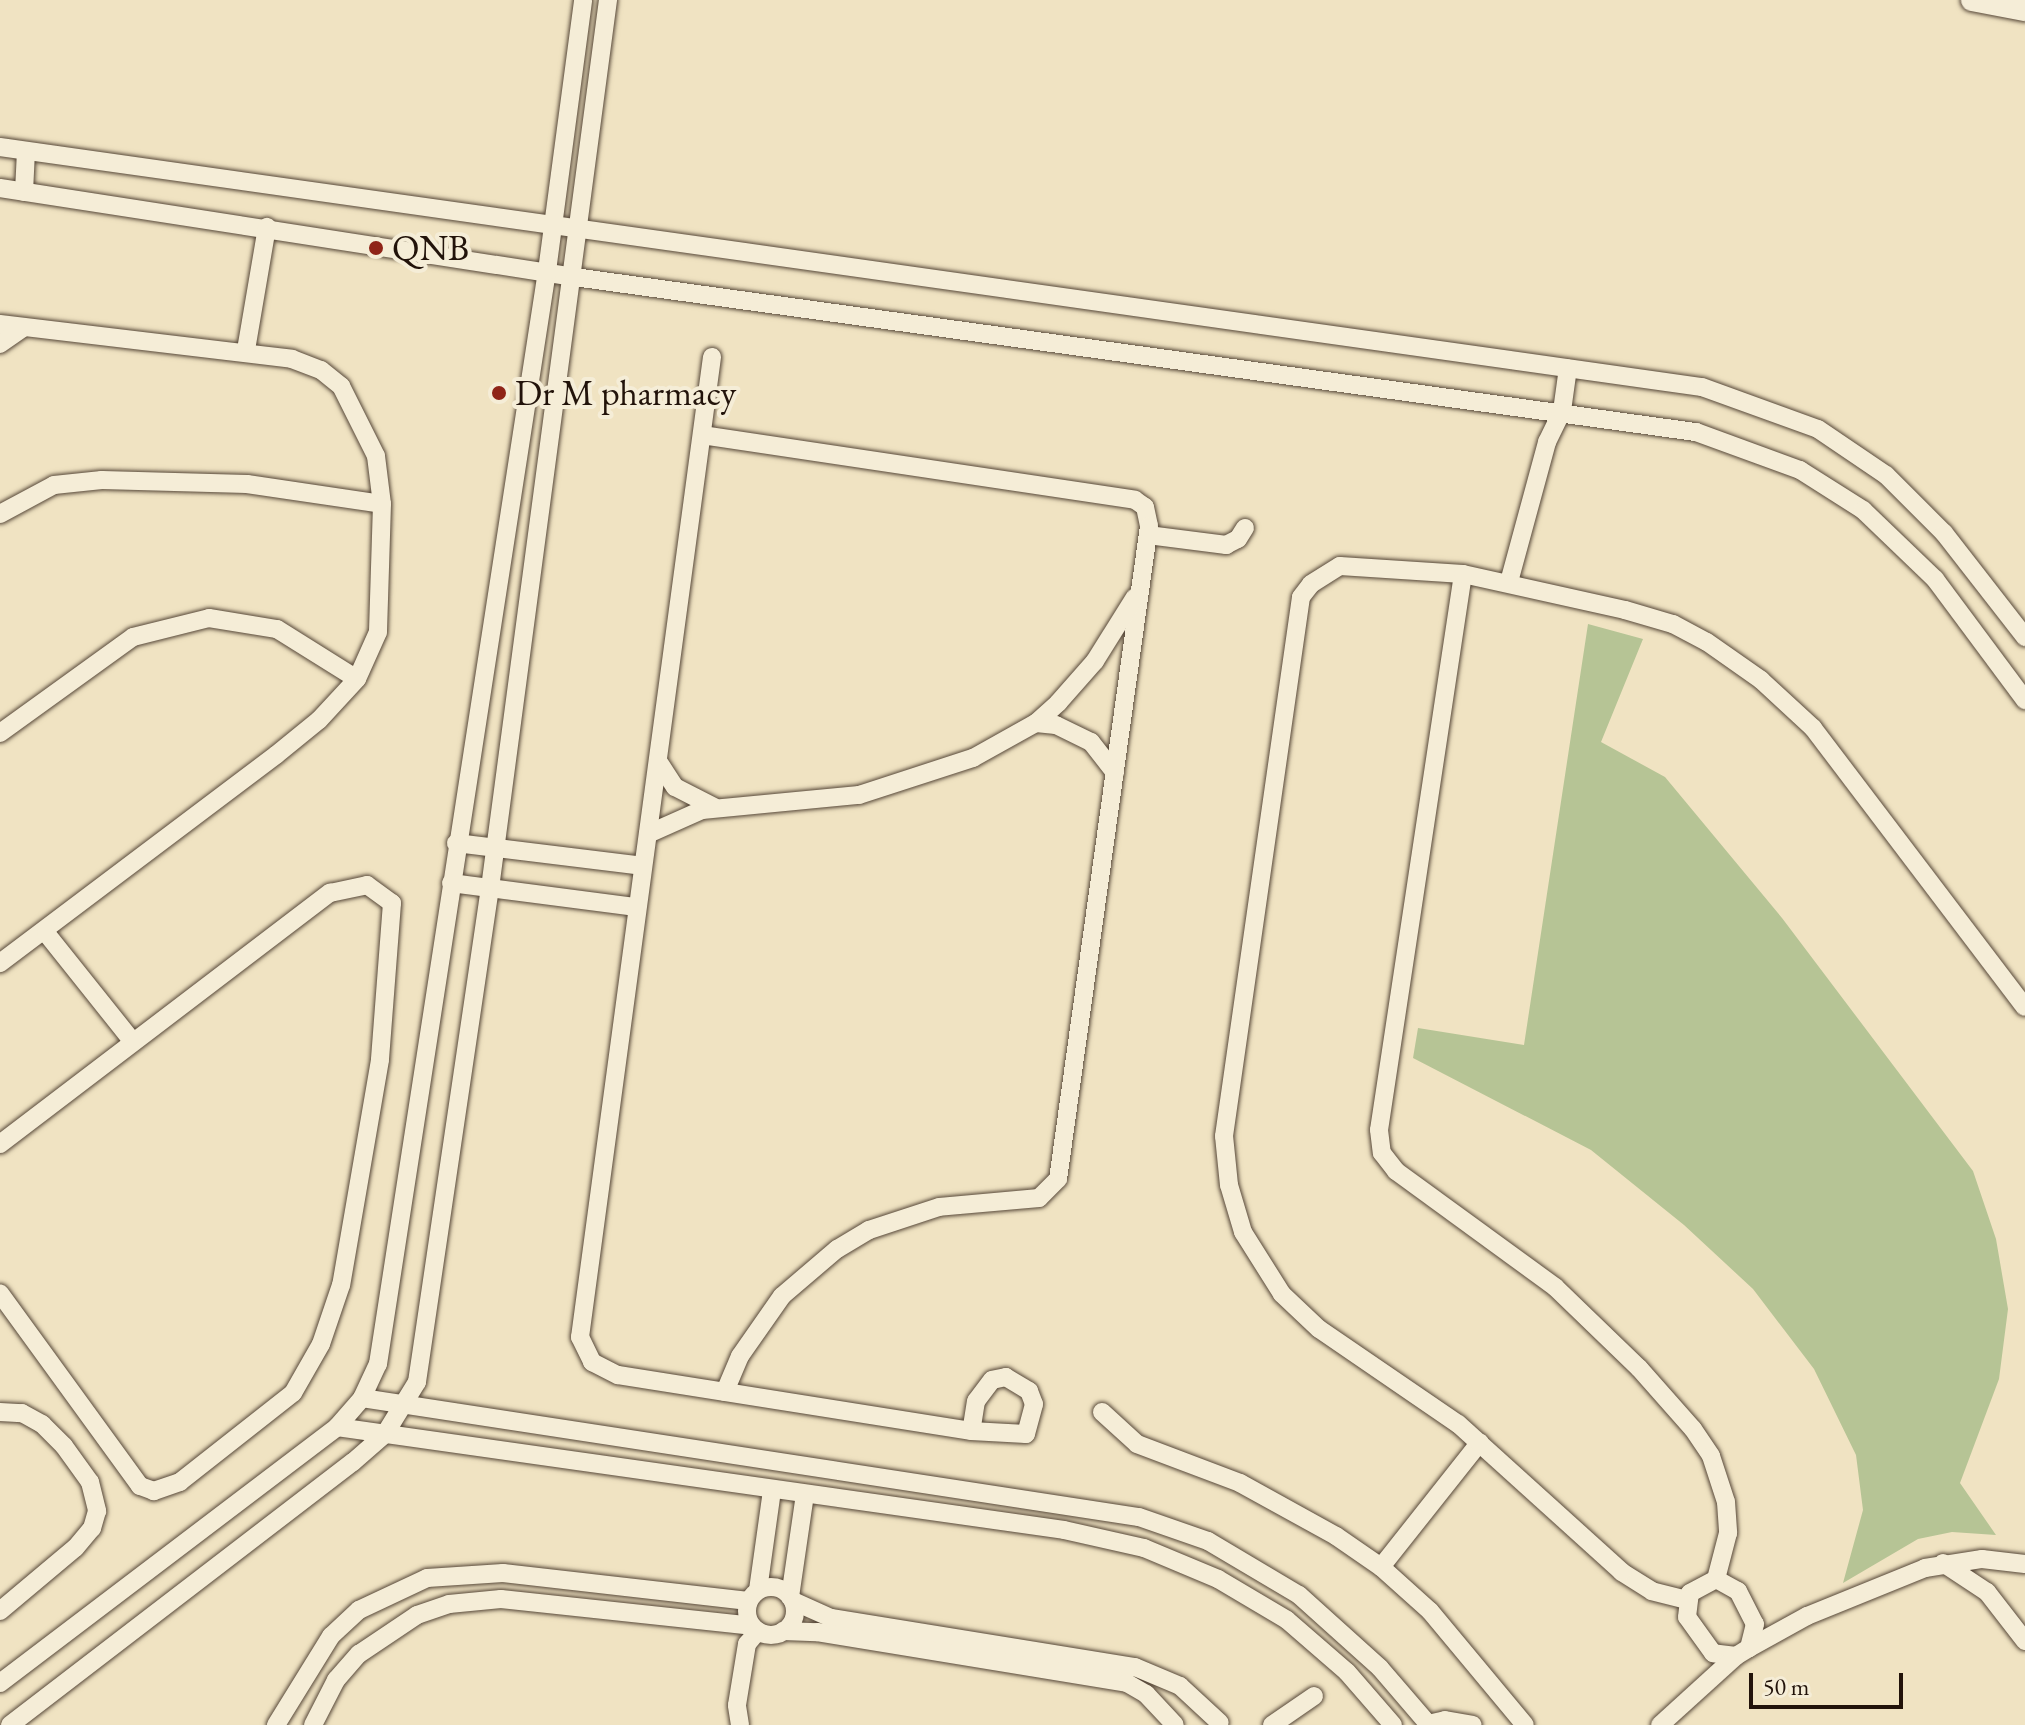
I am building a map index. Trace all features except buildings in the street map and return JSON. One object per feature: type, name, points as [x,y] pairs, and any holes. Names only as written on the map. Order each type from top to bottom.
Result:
[{"type":"street","points":[[0,1683],[337,1427],[362,1398],[378,1364],[456,843],[547,271],[549,226],[583,0]]},
{"type":"street","points":[[10,1725],[385,1434],[406,1404],[424,1359],[574,277],[574,231],[608,0]]},
{"type":"street","points":[[1972,0],[2025,10]]},
{"type":"street","points":[[0,147],[574,231],[1702,387],[1781,411],[1818,429],[1917,502],[2025,637]]},
{"type":"street","points":[[24,192],[26,151]]},
{"type":"street","points":[[0,188],[574,277],[1562,411],[1732,442],[1832,488],[1913,554],[2025,700]]},
{"type":"street","points":[[246,350],[267,227]]},
{"type":"street","points":[[0,324],[246,350],[292,359],[321,370],[341,386],[376,456],[382,504],[378,632],[357,679],[319,720],[46,933],[0,963]]},
{"type":"street","points":[[0,344],[24,327]]},
{"type":"street","points":[[712,357],[580,1337],[592,1362],[604,1371],[971,1431]]},
{"type":"street","points":[[1509,582],[1547,442],[1562,411],[1568,368]]},
{"type":"street","points":[[702,435],[1135,500],[1148,516],[1141,588],[1058,1179],[1039,1198],[939,1207],[869,1230],[837,1249],[782,1296],[740,1356],[725,1392]]},
{"type":"street","points":[[0,514],[54,485],[102,480],[247,484],[382,504]]},
{"type":"street","points":[[1148,535],[1226,545],[1245,528]]},
{"type":"street","points":[[1687,1600],[1652,1591],[1622,1572],[1480,1442],[1319,1329],[1282,1294],[1239,1220],[1229,1185],[1224,1136],[1301,597],[1311,584],[1340,566],[1463,574],[1509,582],[1673,624],[1761,680],[1835,755],[2025,1007]]},
{"type":"street","points":[[1463,574],[1379,1130],[1382,1153],[1396,1171],[1555,1287],[1639,1368],[1693,1429],[1718,1471],[1726,1502],[1726,1549],[1716,1579]]},
{"type":"street","points":[[648,834],[674,820],[716,808],[830,800],[889,789],[973,758],[1036,723],[1095,661],[1141,588]]},
{"type":"street","points":[[0,733],[133,637],[209,618],[277,629],[357,679]]},
{"type":"street","points":[[1036,723],[1083,737],[1115,773]]},
{"type":"street","points":[[658,761],[675,787],[716,808]]},
{"type":"street","points":[[456,843],[642,866]]},
{"type":"street","points":[[451,883],[636,907]]},
{"type":"street","points":[[0,1144],[330,893],[367,885],[392,903],[380,1060],[351,1233],[333,1317],[309,1371],[293,1393],[180,1482],[154,1491],[140,1486],[0,1293]]},
{"type":"street","points":[[46,933],[133,1042]]},
{"type":"street","points":[[362,1398],[1069,1503],[1139,1517],[1208,1541],[1272,1575],[1352,1641],[1428,1725],[1445,1720],[1473,1725]]},
{"type":"street","points":[[0,1412],[22,1413],[42,1424],[64,1446],[90,1482],[97,1511],[92,1528],[75,1548],[0,1611]]},
{"type":"street","points":[[1102,1412],[1137,1444],[1252,1489],[1381,1567],[1430,1611],[1525,1725]]},
{"type":"street","points":[[337,1427],[1064,1530],[1144,1548],[1254,1598],[1338,1663],[1393,1725]]},
{"type":"street","points":[[1381,1567],[1480,1442]]},
{"type":"street","points":[[740,1725],[737,1705],[747,1644],[755,1628],[753,1596],[772,1490]]},
{"type":"street","points":[[783,1631],[795,1614],[792,1599],[805,1494]]},
{"type":"street","points":[[1064,1530],[1069,1503]]},
{"type":"street","points":[[1660,1725],[1743,1652],[1807,1616],[1943,1563],[1982,1559],[2025,1564]]},
{"type":"street","points":[[1943,1563],[1987,1592],[2025,1641]]},
{"type":"street","points":[[276,1725],[316,1656],[359,1610],[427,1578],[503,1573],[697,1595],[753,1596],[779,1588],[829,1626]]},
{"type":"street","points":[[501,1599],[503,1573]]},
{"type":"street","points":[[1716,1579],[1732,1585],[1749,1607],[1755,1633],[1743,1652],[1720,1656],[1700,1641],[1687,1617],[1687,1600],[1695,1587],[1716,1579]]},
{"type":"street","points":[[612,1611],[614,1585]]},
{"type":"street","points":[[695,1620],[697,1595]]},
{"type":"street","points":[[289,1705],[315,1722],[336,1680],[386,1632],[449,1604],[501,1599],[783,1631],[829,1626],[1131,1675],[1180,1686],[1222,1724]]},
{"type":"street","points":[[1131,1675],[1175,1725]]},
{"type":"street","points":[[1272,1725],[1314,1696]]},
{"type":"street","points":[[1198,1725],[1222,1724]]},
{"type":"green space","points":[[1588,624],[1643,639],[1601,742],[1665,777],[1782,918],[1973,1171],[1996,1239],[2008,1309],[1999,1379],[1960,1483],[1996,1535],[1952,1532],[1918,1539],[1843,1583],[1863,1510],[1856,1455],[1814,1369],[1753,1289],[1684,1225],[1591,1150],[1413,1058],[1418,1028],[1524,1045]]},
{"type":"place","name":"QNB","points":[[376,248]]},
{"type":"place","name":"Dr M pharmacy","points":[[499,393]]}]
